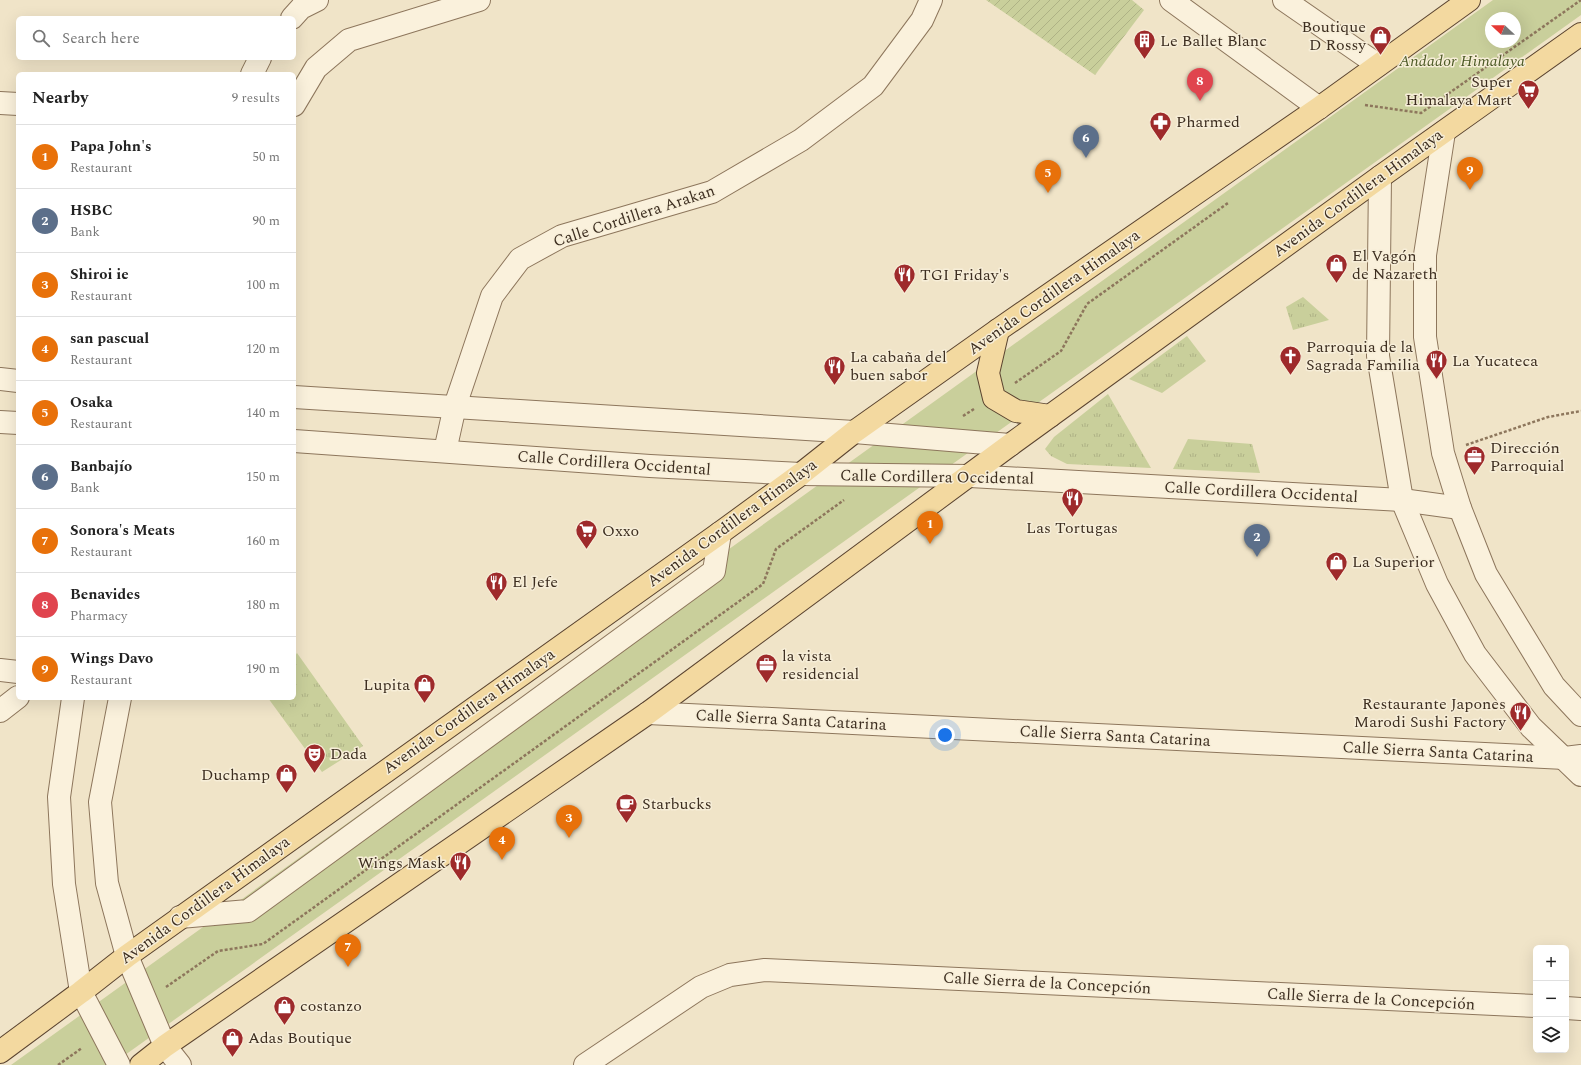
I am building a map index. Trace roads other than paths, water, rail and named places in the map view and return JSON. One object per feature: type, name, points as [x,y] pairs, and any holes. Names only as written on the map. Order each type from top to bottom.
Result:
[{"type":"main road","name":"Avenida Cordillera Himalaya","points":[[0,1052],[180,917],[720,533],[801,474],[854,432],[998,330],[1320,108],[1470,0]]},
{"type":"main road","name":"Avenida Cordillera Himalaya","points":[[141,1065],[165,1046],[648,713],[1010,445],[1380,177],[1581,34]]},
{"type":"main road","points":[[998,330],[988,373],[994,398],[1016,412],[1050,416]]},
{"type":"street","points":[[294,16],[301,8],[317,0]]},
{"type":"street","points":[[296,102],[316,68],[350,40],[479,0]]},
{"type":"street","name":"Calle Cordillera Arakan","points":[[445,451],[455,406],[492,296],[520,259],[562,236],[712,192],[801,140],[873,86],[922,20],[931,0]]},
{"type":"street","points":[[1171,0],[1320,108]]},
{"type":"street","points":[[1284,0],[1378,65]]},
{"type":"street","points":[[253,72],[259,60]]},
{"type":"street","points":[[0,103],[16,104]]},
{"type":"street","points":[[1444,132],[1425,255],[1425,337],[1443,454],[1460,508],[1486,574],[1554,686],[1581,715]]},
{"type":"street","points":[[1380,177],[1378,356],[1402,500],[1437,584],[1475,654],[1531,727],[1573,757],[1581,775]]},
{"type":"street","points":[[0,379],[16,381]]},
{"type":"street","name":"Calle Cordillera Occidental","points":[[296,397],[854,432],[1010,445]]},
{"type":"street","points":[[0,422],[16,423]]},
{"type":"street","name":"Calle Cordillera Occidental","points":[[296,441],[650,466],[801,474],[970,476],[1402,500],[1460,508]]},
{"type":"street","points":[[180,917],[248,911],[714,571],[720,533]]},
{"type":"street","points":[[0,670],[16,672]]},
{"type":"street","points":[[0,711],[16,699]]},
{"type":"street","points":[[73,700],[59,797],[64,884],[81,992],[119,1065]]},
{"type":"street","points":[[120,700],[100,802],[106,883],[127,956],[165,1046],[180,1065]]},
{"type":"street","name":"Calle Sierra Santa Catarina","points":[[648,713],[1573,757]]},
{"type":"street","name":"Calle Sierra de la Concepción","points":[[585,1065],[701,987],[730,975],[765,970],[1533,1006]]},
{"type":"street","points":[[1569,1008],[1581,1009]]},
{"type":"place","name":"Boutique D Rossy","points":[[1381,56]]},
{"type":"place","name":"Le Ballet Blanc","points":[[1145,60]]},
{"type":"place","name":"Benavides","points":[[1200,101]]},
{"type":"place","name":"Super Himalaya Mart","points":[[1528,110]]},
{"type":"place","name":"Pharmed","points":[[1161,142]]},
{"type":"place","name":"Banbajío","points":[[1086,158]]},
{"type":"place","name":"Wings Davo","points":[[1470,190]]},
{"type":"place","name":"Osaka","points":[[1048,193]]},
{"type":"place","name":"El Vagón de Nazareth","points":[[1336,284]]},
{"type":"place","name":"TGI Friday's","points":[[904,294]]},
{"type":"place","name":"Parroquia de la Sagrada Familia","points":[[1290,376]]},
{"type":"place","name":"La Yucateca","points":[[1436,380]]},
{"type":"place","name":"La cabaña del buen sabor","points":[[834,386]]},
{"type":"place","name":"Dirección Parroquial","points":[[1475,476]]},
{"type":"place","name":"Las Tortugas","points":[[1072,518]]},
{"type":"place","name":"Papa John's","points":[[930,544]]},
{"type":"place","name":"Oxxo","points":[[587,550]]},
{"type":"place","name":"HSBC","points":[[1257,557]]},
{"type":"place","name":"La Superior","points":[[1336,582]]},
{"type":"place","name":"El Jefe","points":[[497,602]]},
{"type":"place","name":"la vista residencial","points":[[766,684]]},
{"type":"place","name":"Lupita","points":[[425,704]]},
{"type":"place","name":"Restaurante Japones Marodi Sushi Factory","points":[[1521,732]]},
{"type":"place","name":"Dada","points":[[315,774]]},
{"type":"place","name":"Duchamp","points":[[286,794]]},
{"type":"place","name":"Starbucks","points":[[626,824]]},
{"type":"place","name":"Shiroi ie","points":[[569,838]]},
{"type":"place","name":"san pascual","points":[[502,860]]},
{"type":"place","name":"Wings Mask","points":[[461,882]]},
{"type":"place","name":"Sonora's Meats","points":[[348,967]]},
{"type":"place","name":"costanzo","points":[[284,1026]]},
{"type":"place","name":"Adas Boutique","points":[[232,1058]]},
{"type":"park label","name":"Andador Himalaya","points":[[1462,61]]}]
